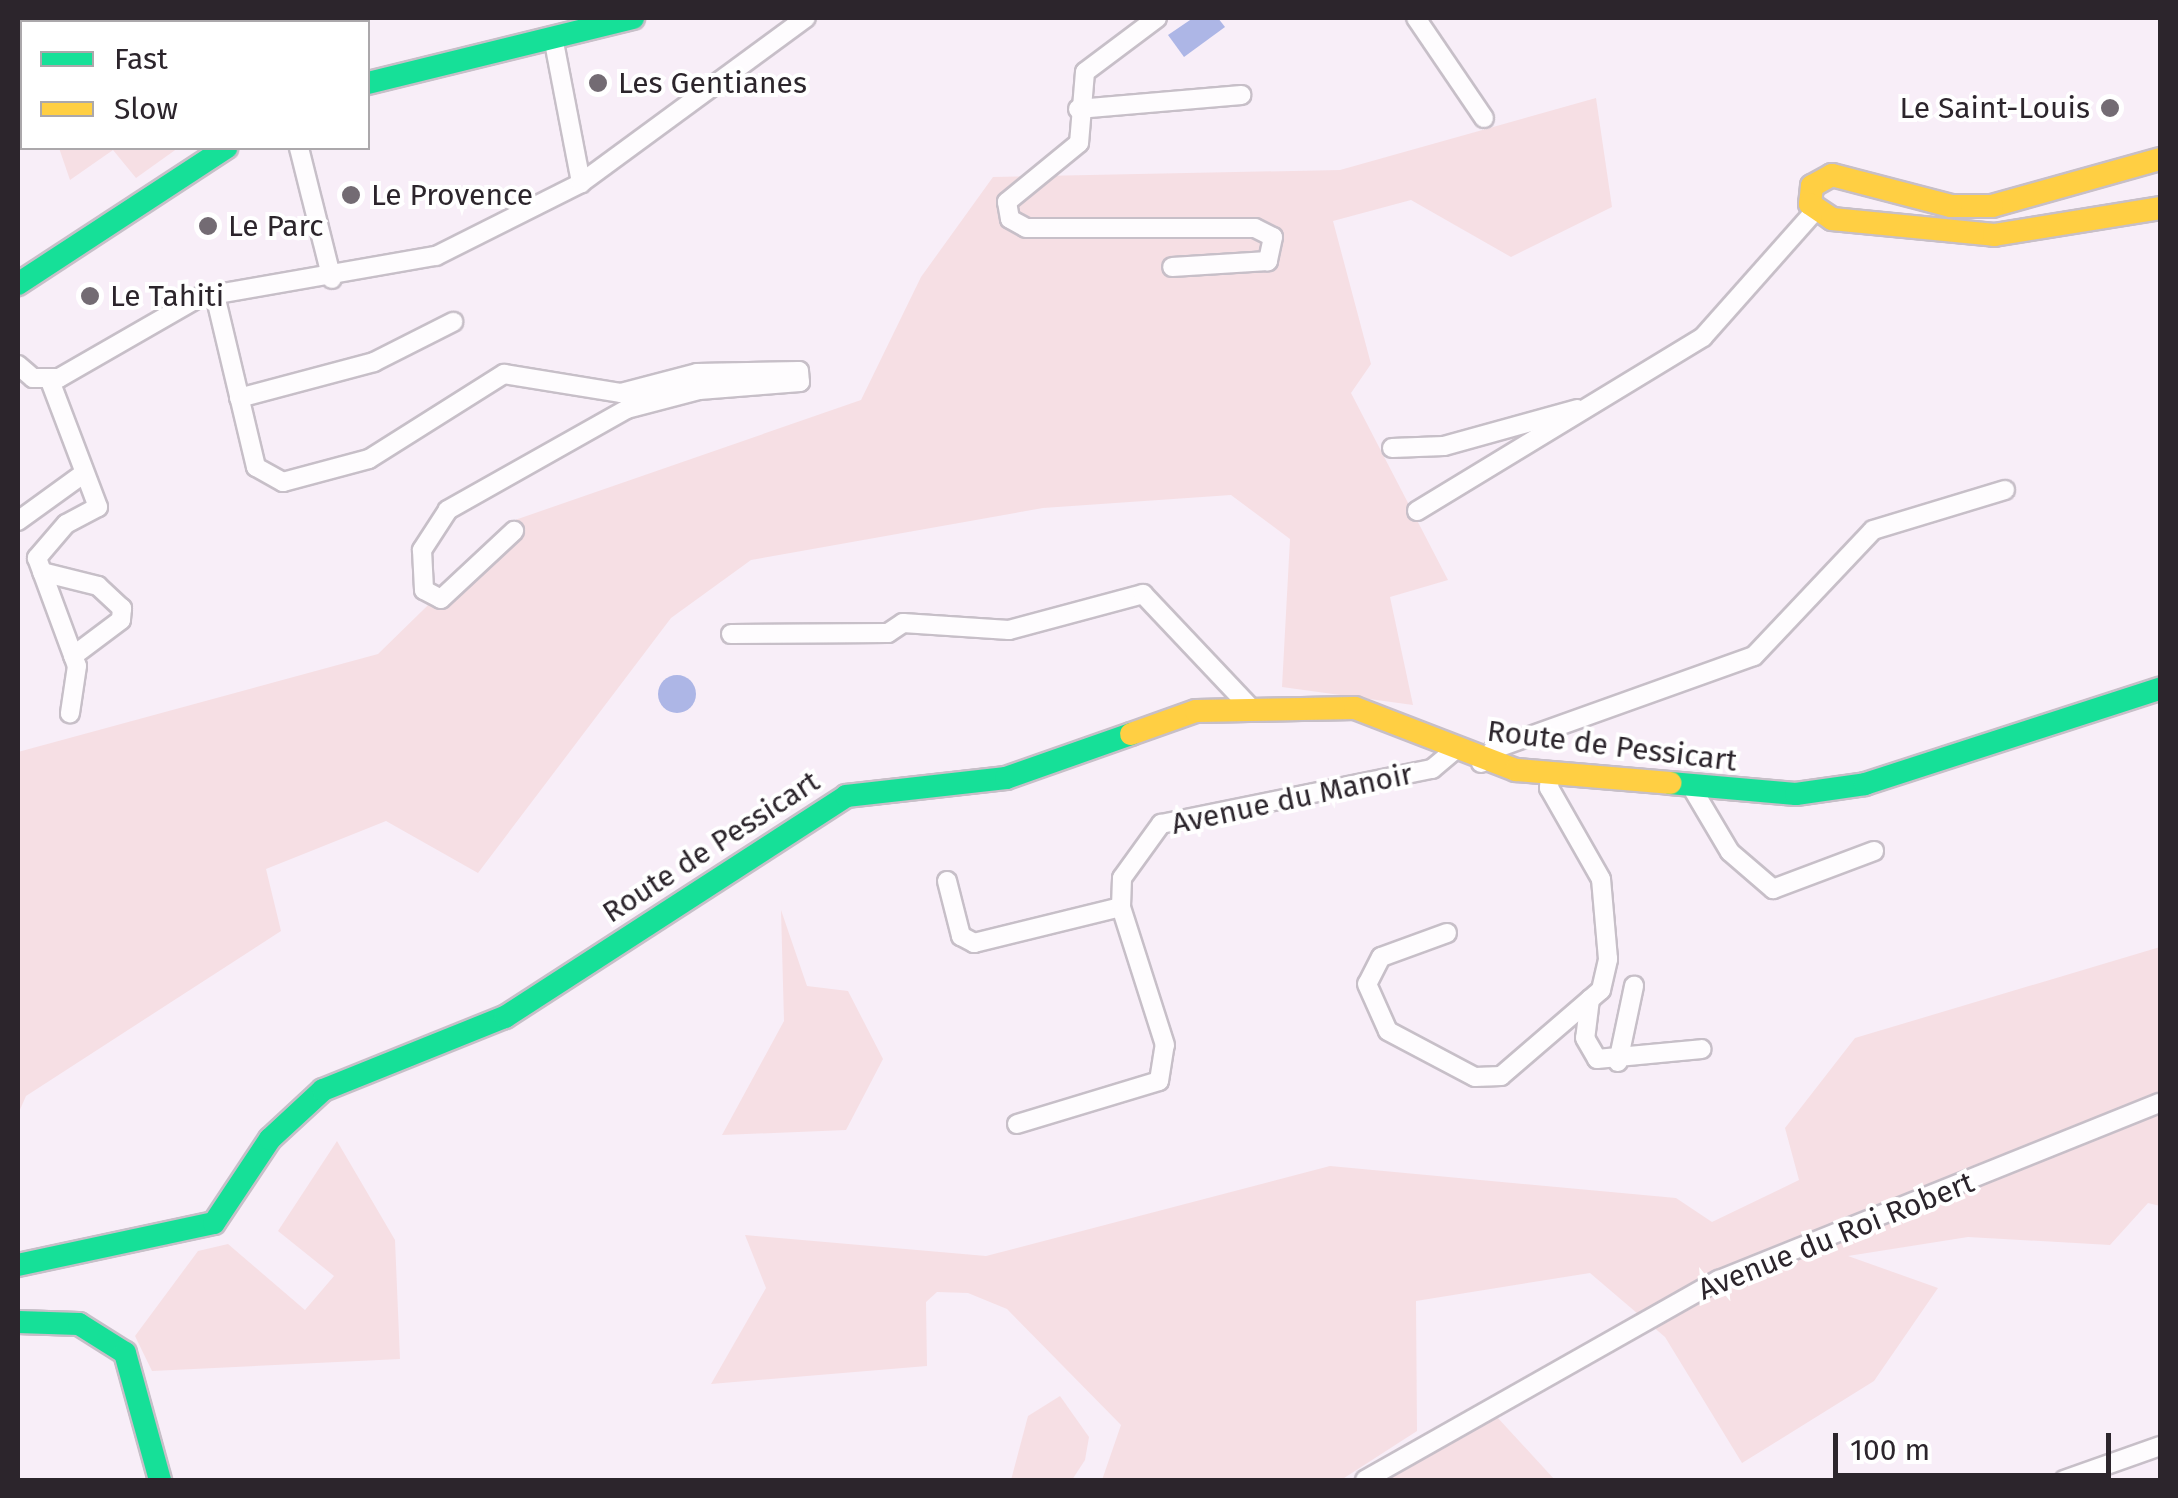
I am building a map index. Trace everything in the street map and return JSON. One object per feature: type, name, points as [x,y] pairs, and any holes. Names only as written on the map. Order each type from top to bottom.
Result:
[{"type":"street","points":[[370,83],[633,18]]},
{"type":"street","points":[[48,378],[214,295],[332,279],[436,256],[581,183],[806,18]]},
{"type":"street","points":[[1157,18],[1084,72],[1078,109],[1079,142],[1066,161],[1014,188],[1010,219],[1026,228],[1255,228],[1273,237],[1268,260],[1172,267]]},
{"type":"street","points":[[1416,18],[1484,118]]},
{"type":"street","points":[[554,37],[581,183]]},
{"type":"street","points":[[1078,109],[1241,95]]},
{"type":"street","points":[[18,284],[223,150]]},
{"type":"street","points":[[300,150],[332,279]]},
{"type":"street","points":[[1417,510],[1703,337],[1814,212],[1812,186],[1832,175],[1951,206],[1992,206],[2160,159]]},
{"type":"street","points":[[1814,212],[1994,235],[2160,208]]},
{"type":"street","points":[[214,295],[261,477],[283,482],[369,459],[504,374],[621,393],[697,373],[799,371],[800,382],[699,390],[627,409],[448,510],[422,550],[424,590],[442,599],[514,531]]},
{"type":"street","points":[[239,398],[374,362],[452,322]]},
{"type":"street","points":[[18,366],[48,378],[98,507],[38,558],[73,656],[70,713]]},
{"type":"street","points":[[1392,448],[1444,446],[1587,407]]},
{"type":"street","points":[[18,522],[83,474]]},
{"type":"street","points":[[1481,762],[1494,749],[1754,656],[1873,530],[2005,490]]},
{"type":"street","points":[[42,572],[98,586],[122,608],[73,656]]},
{"type":"street","points":[[731,634],[888,633],[902,623],[1008,630],[1143,594],[1248,706]]},
{"type":"street","name":"Route de Pessicart","points":[[18,1265],[214,1223],[270,1139],[323,1090],[504,1017],[829,801],[1024,774],[1165,720],[1248,706],[1336,704],[1481,762],[1692,788],[1846,788],[2160,689]]},
{"type":"street","name":"Avenue du Manoir","points":[[1121,907],[1130,862],[1161,824],[1432,769],[1452,752]]},
{"type":"street","points":[[1550,773],[1549,788],[1601,879],[1608,959],[1590,999],[1585,1038],[1598,1059],[1618,1062],[1702,1049]]},
{"type":"street","points":[[1692,788],[1730,852],[1773,889],[1874,851]]},
{"type":"street","points":[[947,881],[961,936],[974,943],[1121,907],[1164,1045],[1159,1080],[1017,1124]]},
{"type":"street","points":[[1447,934],[1381,957],[1366,984],[1388,1031],[1476,1077],[1500,1076],[1590,999]]},
{"type":"street","points":[[1618,1062],[1634,986]]},
{"type":"street","name":"Avenue du Roi Robert","points":[[1366,1480],[1719,1280],[2160,1104]]},
{"type":"street","points":[[18,1322],[79,1324],[112,1340],[140,1389],[160,1480]]},
{"type":"street","points":[[2064,1480],[2160,1446]]},
{"type":"shaded area","points":[[1596,98],[1612,207],[1511,257],[1411,200],[1333,221],[1371,364],[1351,393],[1448,580],[1390,597],[1413,705],[1282,687],[1290,539],[1231,495],[1043,508],[751,560],[671,618],[478,873],[386,821],[266,869],[281,931],[26,1096],[18,1114],[18,752],[378,654],[515,520],[861,400],[921,277],[993,177],[1340,170]]},
{"type":"shaded area","points":[[60,150],[113,150],[70,180]]},
{"type":"shaded area","points":[[113,150],[175,150],[136,178]]},
{"type":"shaded area","points":[[781,910],[807,986],[848,991],[883,1059],[846,1130],[722,1135],[784,1021]]},
{"type":"shaded area","points":[[2160,947],[2160,1206],[2148,1203],[2110,1245],[1968,1237],[1848,1256],[1938,1288],[1874,1381],[1742,1463],[1665,1337],[1590,1273],[1416,1301],[1417,1431],[1341,1480],[1102,1480],[1121,1425],[1007,1309],[968,1293],[937,1292],[926,1302],[927,1366],[711,1384],[766,1288],[745,1235],[986,1256],[1330,1166],[1676,1198],[1712,1222],[1799,1180],[1785,1128],[1855,1038]]},
{"type":"shaded area","points":[[337,1141],[395,1240],[400,1359],[152,1371],[135,1336],[198,1251],[228,1244],[305,1310],[334,1276],[278,1231]]},
{"type":"shaded area","points":[[1060,1396],[1089,1437],[1085,1460],[1072,1480],[1011,1480],[1028,1416]]},
{"type":"shaded area","points":[[1497,1417],[1555,1480],[1388,1480]]},
{"type":"water","points":[[1193,18],[1218,18],[1225,27],[1184,57],[1168,35]]},
{"type":"water","points":[[677,675],[690,681],[696,694],[690,707],[677,713],[664,707],[658,694],[664,681]]},
{"type":"traffic: fast","points":[[370,83],[633,18]]},
{"type":"traffic: fast","points":[[18,284],[223,150]]},
{"type":"traffic: fast","points":[[1670,783],[1796,794],[1865,784],[2160,689]]},
{"type":"traffic: fast","points":[[18,1265],[214,1223],[270,1139],[323,1090],[505,1017],[846,796],[1006,778],[1131,734]]},
{"type":"traffic: fast","points":[[18,1322],[79,1324],[125,1353],[160,1480]]},
{"type":"traffic: slow","points":[[2160,159],[1992,206],[1951,206],[1832,175],[1812,186],[1810,204],[1832,219],[1994,235],[2160,208]]},
{"type":"traffic: slow","points":[[1131,734],[1196,711],[1355,708],[1516,770],[1670,783]]},
{"type":"place","name":"Les Gentianes","points":[[598,83]]},
{"type":"place","name":"Le Saint-Louis","points":[[2110,108]]},
{"type":"place","name":"Le Provence","points":[[351,195]]},
{"type":"place","name":"Le Parc","points":[[208,226]]},
{"type":"place","name":"Le Tahiti","points":[[90,296]]}]
